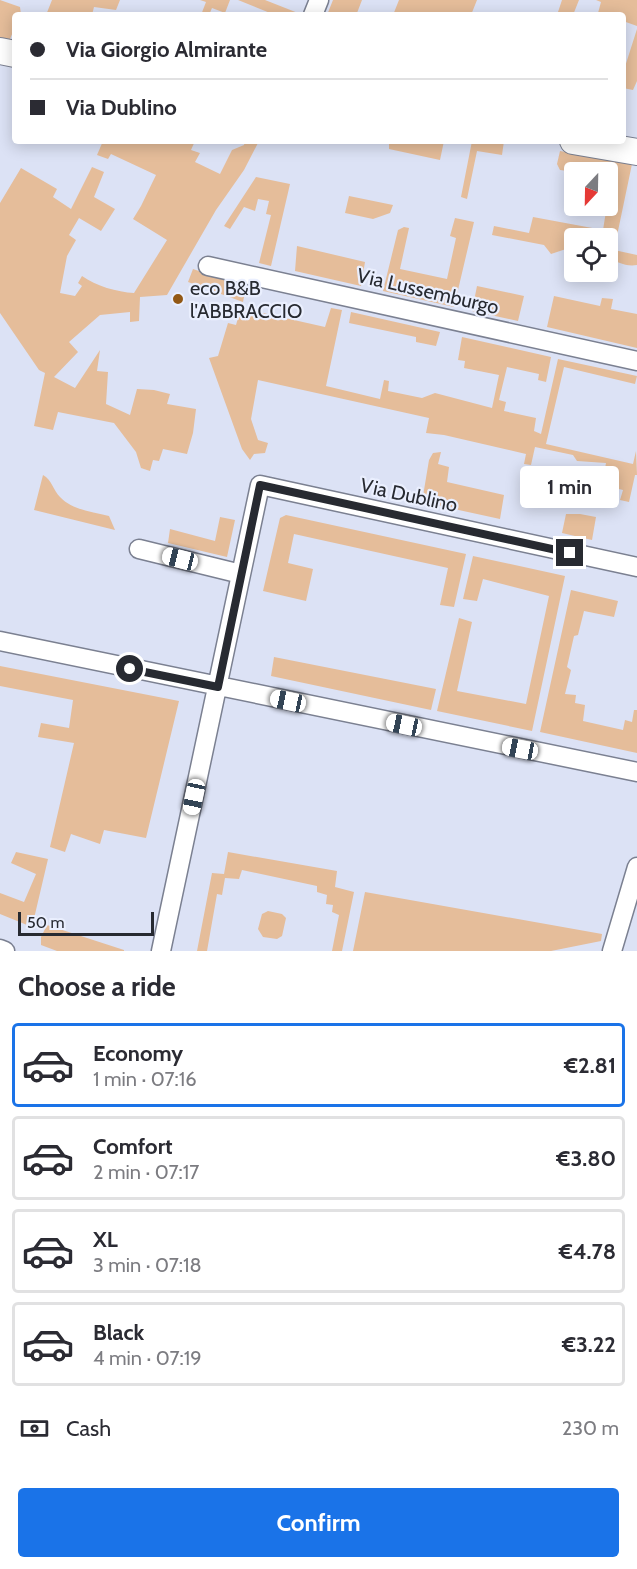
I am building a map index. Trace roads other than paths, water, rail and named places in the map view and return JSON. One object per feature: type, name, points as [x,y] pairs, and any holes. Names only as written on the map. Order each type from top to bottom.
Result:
[{"type":"main road","points":[[590,144],[637,152]]},
{"type":"street","name":"Via Lussemburgo","points":[[208,266],[637,361]]},
{"type":"street","name":"Via Dublino","points":[[161,951],[260,485],[637,567]]},
{"type":"street","points":[[139,549],[241,574]]},
{"type":"street","points":[[0,641],[637,772]]},
{"type":"street","points":[[612,951],[637,867]]},
{"type":"street","points":[[0,949],[4,951]]},
{"type":"place","name":"eco B&B l'ABBRACCIO","points":[[178,299]]}]
